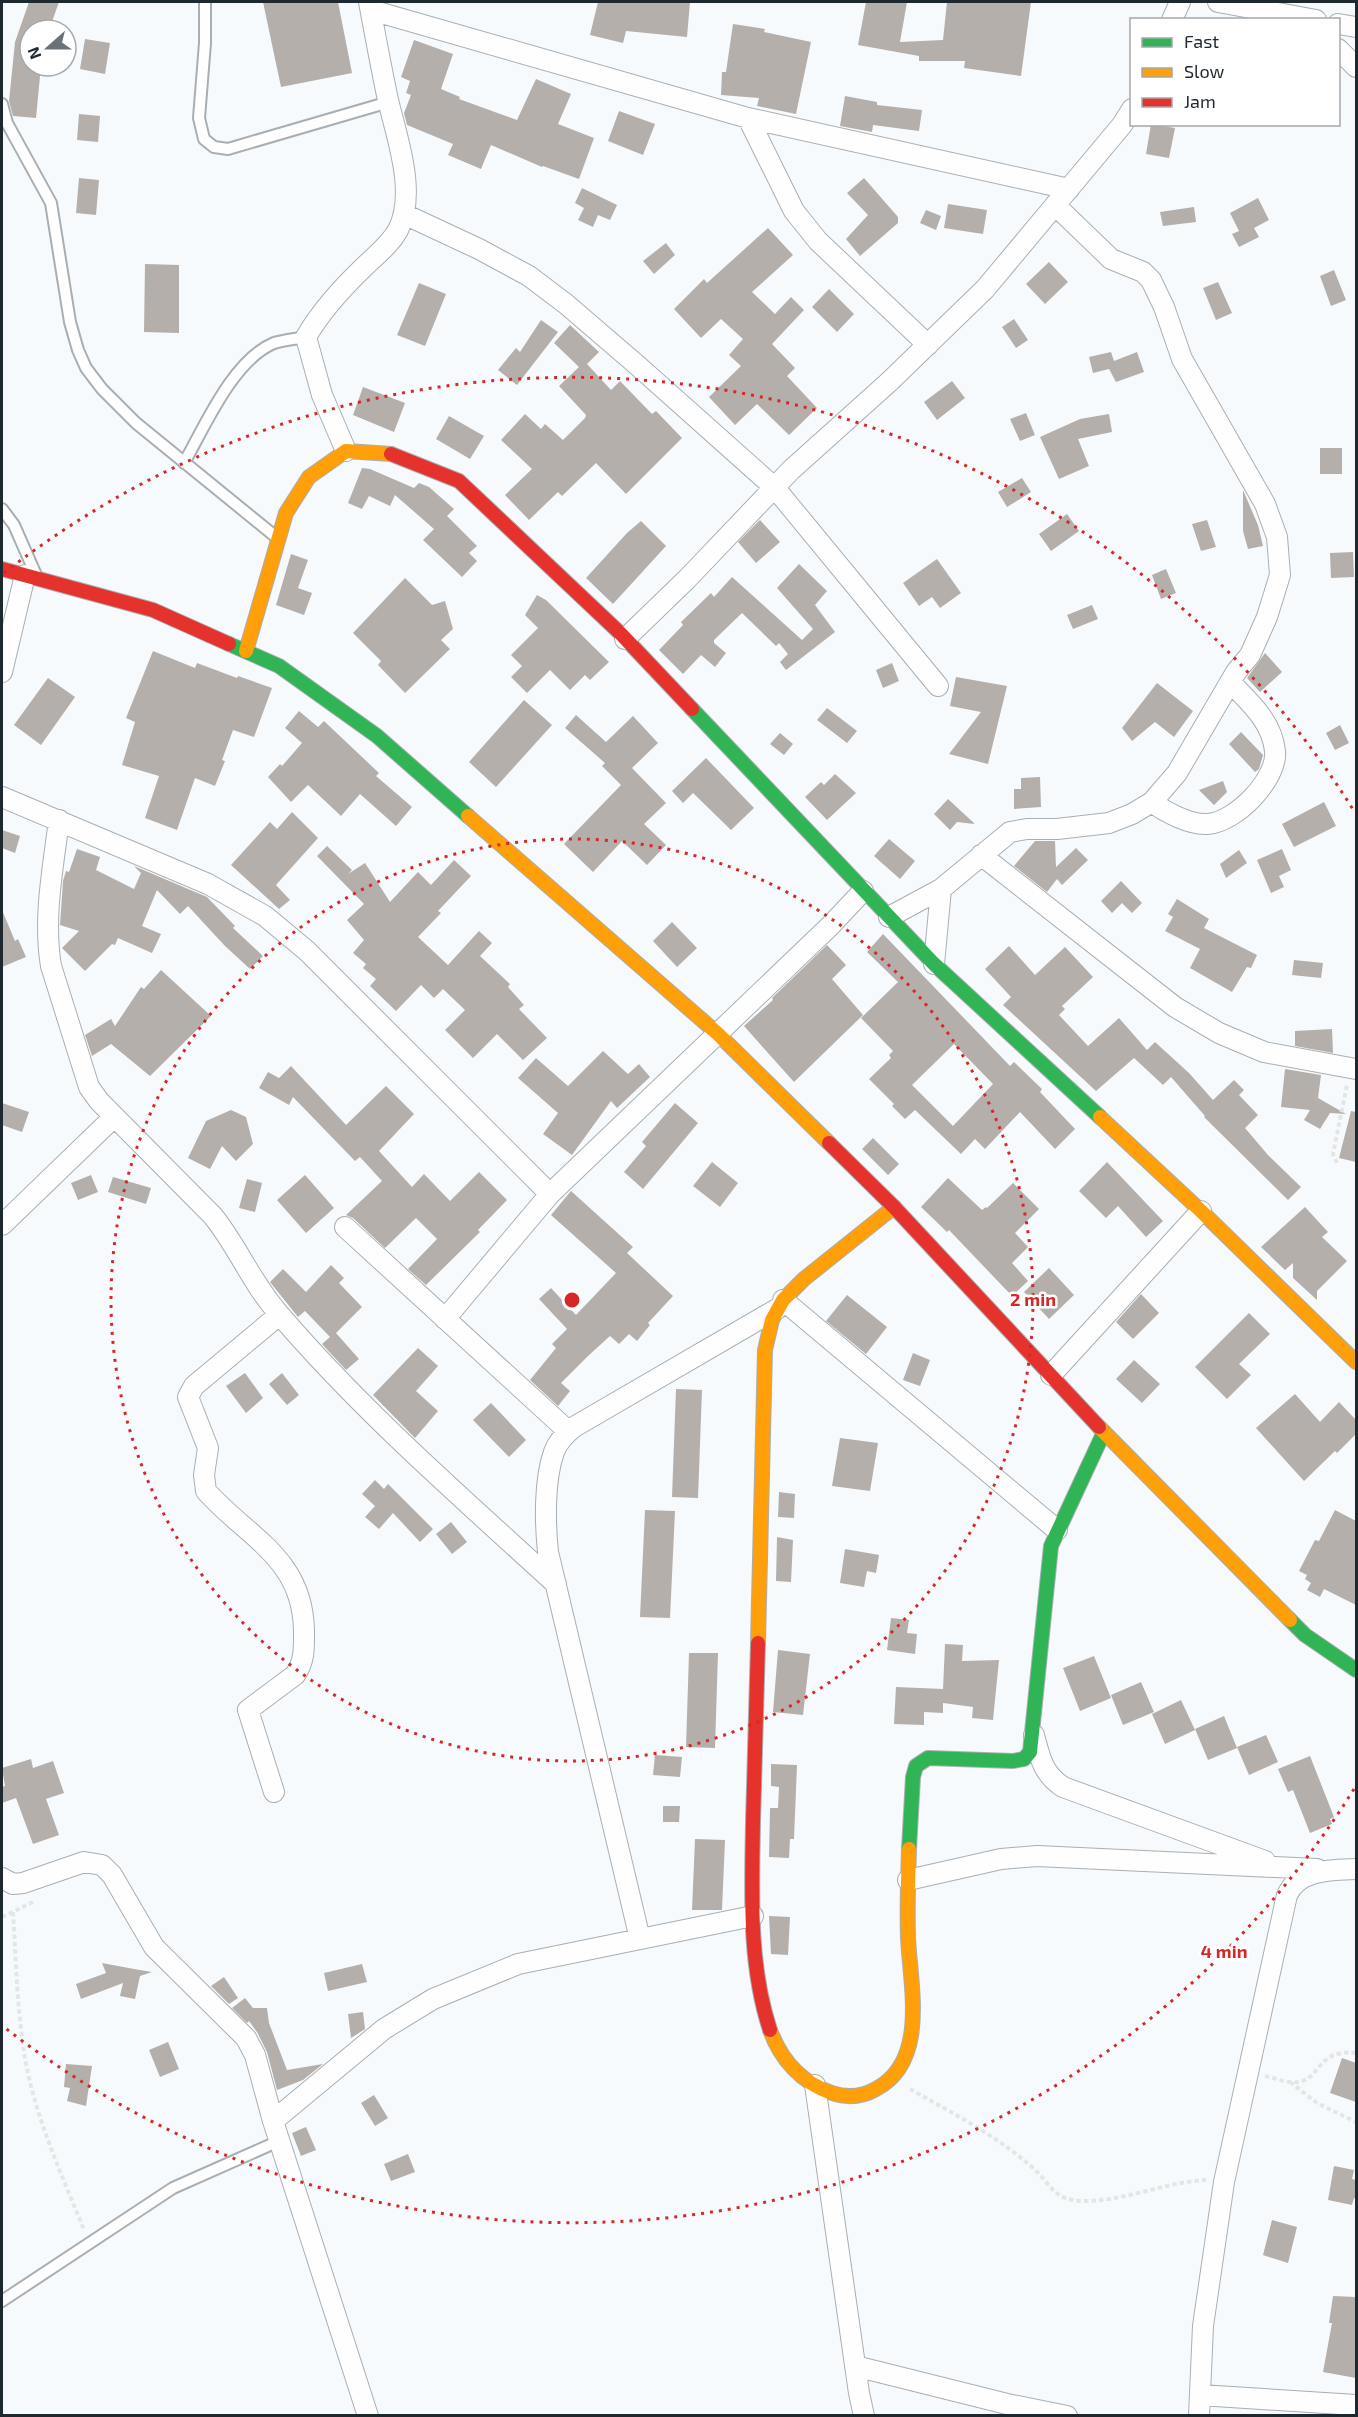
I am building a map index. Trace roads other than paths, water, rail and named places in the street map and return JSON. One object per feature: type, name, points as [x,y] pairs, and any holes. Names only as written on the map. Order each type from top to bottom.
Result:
[{"type":"street","points":[[1173,18],[1180,2]]},
{"type":"street","points":[[1218,2],[1306,18]]},
{"type":"street","points":[[346,451],[322,395],[306,337],[318,317],[363,267],[384,248],[397,231],[404,214],[405,183],[400,146],[370,6],[748,118],[1068,189]]},
{"type":"street","points":[[1340,24],[1356,27]]},
{"type":"street","points":[[1340,51],[1356,68]]},
{"type":"street","points":[[625,639],[791,470],[928,345],[985,289],[1046,219],[1055,205],[1122,125],[1130,111]]},
{"type":"street","points":[[748,118],[794,211],[812,233],[928,345]]},
{"type":"street","points":[[889,917],[941,889],[1010,832],[1109,823],[1132,814],[1152,802],[1177,773],[1230,682],[1250,655],[1267,617],[1281,574],[1277,537],[1261,496],[1182,358],[1164,307],[1151,280],[1143,272],[1111,259],[1055,205]]},
{"type":"street","points":[[404,214],[479,249],[529,276],[566,304],[775,488],[938,686]]},
{"type":"street","points":[[246,651],[286,513],[309,477],[346,451],[389,453],[459,481],[625,639],[934,964],[1201,1211],[1356,1362]]},
{"type":"street","points":[[2,569],[153,610],[246,651],[279,666],[376,736],[718,1034],[894,1207],[1104,1432],[1305,1635],[1356,1670]]},
{"type":"street","points":[[2,672],[31,576]]},
{"type":"street","points":[[1152,802],[1165,812],[1207,825],[1236,814],[1271,773],[1275,751],[1270,730],[1260,714],[1230,682]]},
{"type":"street","points":[[2,797],[208,884],[265,916],[307,951],[550,1194]]},
{"type":"street","points":[[59,820],[47,923],[51,966],[89,1087],[114,1117],[224,1229],[256,1287],[279,1315],[381,1423],[556,1584]]},
{"type":"street","points":[[981,855],[1175,1007],[1219,1033],[1264,1052],[1353,1073]]},
{"type":"street","points":[[934,964],[941,889]]},
{"type":"street","points":[[446,1319],[550,1194],[864,891]]},
{"type":"street","points":[[2,1225],[114,1117]]},
{"type":"street","points":[[640,1939],[548,1552],[545,1527],[554,1452],[561,1437],[568,1431],[780,1304],[804,1279],[894,1207]]},
{"type":"street","points":[[1051,1375],[1201,1211]]},
{"type":"street","points":[[345,1227],[568,1431]]},
{"type":"street","points":[[780,1304],[1057,1530]]},
{"type":"street","points":[[780,1304],[772,1320],[765,1350],[753,1916],[759,1990],[773,2036],[780,2052],[799,2076],[830,2093],[856,2096],[885,2085],[905,2055],[913,2022],[909,1970],[908,1880],[913,1777],[916,1766],[928,1758],[1013,1761],[1024,1759],[1030,1752],[1048,1562],[1057,1530],[1104,1432]]},
{"type":"street","points":[[274,1792],[248,1710],[295,1675],[300,1668],[304,1652],[304,1610],[299,1592],[277,1558],[206,1491],[204,1485],[208,1448],[188,1397],[194,1386],[279,1315]]},
{"type":"street","points":[[1033,1730],[1043,1767],[1052,1779],[1063,1787],[1284,1868]]},
{"type":"street","points":[[908,1880],[1001,1859],[1037,1856],[1329,1870],[1356,1869]]},
{"type":"street","points":[[2,1878],[13,1884],[23,1883],[84,1862],[102,1865],[112,1875],[154,1947],[246,2038],[255,2055],[279,2141],[368,2415]]},
{"type":"street","points":[[1199,2415],[1203,2326],[1224,2182],[1287,1895],[1296,1881],[1329,1870]]},
{"type":"street","points":[[273,2121],[384,2029],[410,2010],[433,1999],[518,1964],[753,1916]]},
{"type":"street","points":[[815,2085],[864,2415]]},
{"type":"street","points":[[855,2366],[1007,2404],[1067,2415]]},
{"type":"street","points":[[1200,2395],[1356,2405]]},
{"type":"lane","points":[[205,2],[205,43],[199,118],[204,138],[214,147],[228,149],[389,102]]},
{"type":"lane","points":[[2,104],[6,123],[51,203],[70,322],[86,368],[102,389],[136,423],[278,539]]},
{"type":"lane","points":[[184,464],[225,392],[254,355],[275,343],[306,337]]},
{"type":"lane","points":[[2,509],[14,525],[31,576]]},
{"type":"lane","points":[[2,2301],[187,2180],[279,2141]]}]
